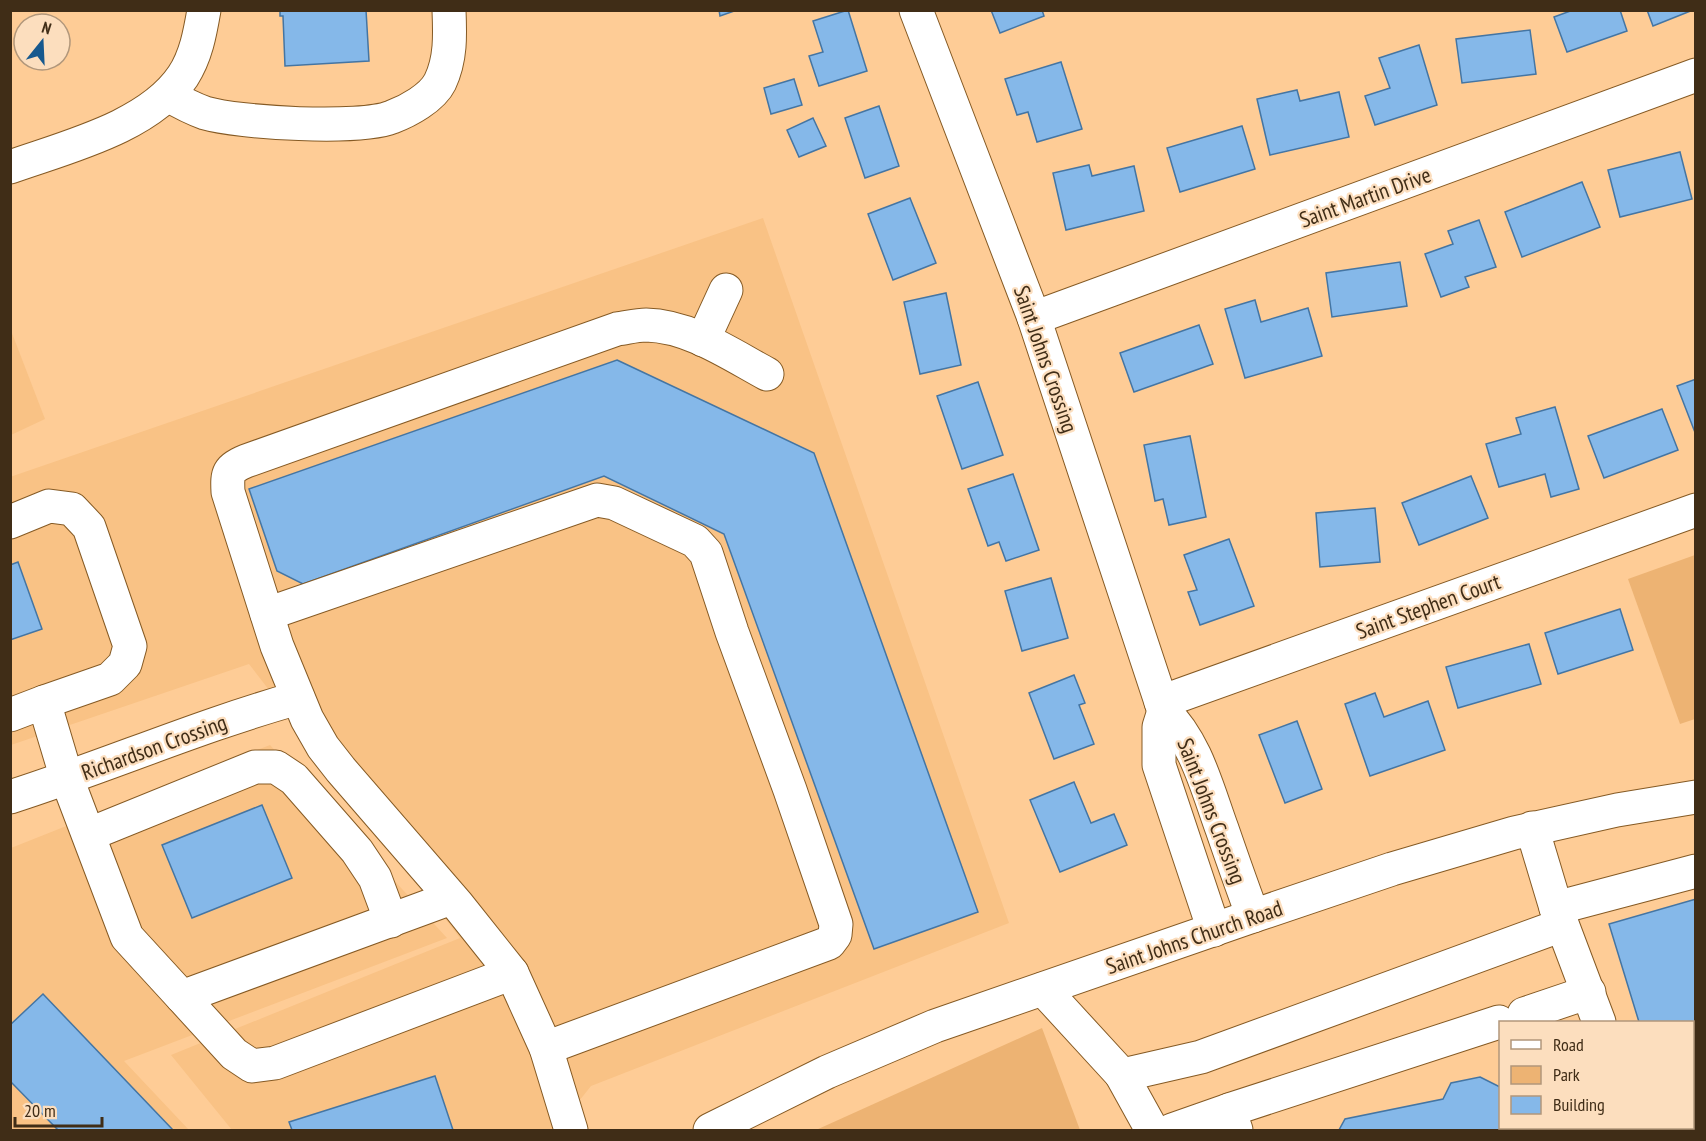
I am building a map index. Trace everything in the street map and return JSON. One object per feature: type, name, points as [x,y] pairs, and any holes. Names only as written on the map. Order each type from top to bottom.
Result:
[{"type":"street","points":[[10,167],[139,118],[168,95],[184,75],[197,47],[204,10]]},
{"type":"street","points":[[168,95],[187,106],[207,113],[242,120],[352,123],[391,118],[425,99],[439,84],[450,51],[449,10]]},
{"type":"street","name":"Saint Johns Crossing","points":[[916,10],[1034,318],[1162,707],[1188,740],[1201,770],[1253,916]]},
{"type":"street","name":"Saint Martin Drive","points":[[1034,318],[1695,75]]},
{"type":"street","points":[[703,340],[726,290]]},
{"type":"street","points":[[571,1131],[546,1048],[512,973],[341,770],[323,747],[307,719],[277,646],[228,492],[227,476],[232,467],[617,329],[645,325],[677,329],[767,374]]},
{"type":"street","points":[[267,614],[597,500],[615,503],[685,536],[695,541],[706,552],[732,632],[836,924],[835,935],[829,943],[546,1048]]},
{"type":"street","points":[[10,522],[49,506],[72,509],[89,528],[130,646],[125,664],[110,679],[10,714]]},
{"type":"street","name":"Saint Stephen Court","points":[[1162,707],[1695,510]]},
{"type":"street","name":"Richardson Crossing","points":[[10,797],[260,709],[298,698]]},
{"type":"street","points":[[44,702],[67,778],[127,937],[234,1054],[252,1066],[275,1063],[512,973]]},
{"type":"street","name":"Saint Johns Crossing","points":[[1162,707],[1159,727],[1159,765],[1214,930]]},
{"type":"street","points":[[90,834],[255,767],[276,767],[294,779],[357,851],[375,878],[391,921]]},
{"type":"street","name":"Saint Johns Church Road","points":[[710,1131],[838,1067],[935,1026],[1253,916],[1392,869],[1532,828],[1617,810],[1695,797]]},
{"type":"street","points":[[1503,1021],[1594,1007],[1559,916],[1532,828]]},
{"type":"street","points":[[1121,1074],[1201,1057],[1559,916],[1695,871]]},
{"type":"street","points":[[182,997],[451,898]]},
{"type":"street","points":[[1043,989],[1121,1074],[1152,1131]]},
{"type":"street","points":[[1173,1131],[1232,1120],[1499,1022]]},
{"type":"shaded area","points":[[763,218],[1009,923],[591,1086],[556,1130],[232,1130],[171,1055],[460,938],[249,664],[11,745],[10,477]]},
{"type":"shaded area","points":[[10,328],[45,419],[11,435],[10,435]]},
{"type":"shaded area","points":[[270,745],[447,938],[124,1061],[189,1130],[11,1130],[11,848]]},
{"type":"green space","points":[[1695,555],[1695,719],[1680,724],[1628,579]]},
{"type":"green space","points":[[1042,1028],[1080,1130],[816,1130]]},
{"type":"building","points":[[280,10],[366,10],[369,61],[285,66],[283,16],[280,16]]},
{"type":"building","points":[[719,10],[737,10],[720,16]]},
{"type":"building","points":[[848,10],[867,71],[819,86],[809,56],[823,52],[813,21]]},
{"type":"building","points":[[991,10],[1042,10],[1044,16],[1000,33]]},
{"type":"building","points":[[1573,10],[1620,10],[1627,31],[1567,52],[1554,17]]},
{"type":"building","points":[[1647,10],[1693,10],[1653,26]]},
{"type":"building","points":[[1530,30],[1536,74],[1462,83],[1456,39]]},
{"type":"building","points":[[1419,45],[1437,105],[1375,125],[1365,96],[1390,88],[1379,58]]},
{"type":"building","points":[[1061,62],[1082,129],[1037,142],[1028,112],[1017,115],[1005,79]]},
{"type":"building","points":[[794,79],[802,105],[771,114],[764,88]]},
{"type":"building","points":[[1297,90],[1300,101],[1339,92],[1349,137],[1270,155],[1257,99]]},
{"type":"building","points":[[879,106],[899,166],[865,178],[845,118]]},
{"type":"building","points":[[813,118],[826,146],[799,157],[787,130]]},
{"type":"building","points":[[1242,126],[1255,169],[1180,192],[1167,148]]},
{"type":"building","points":[[1680,152],[1692,199],[1620,217],[1608,170]]},
{"type":"building","points":[[1089,165],[1092,176],[1134,166],[1144,211],[1066,230],[1053,173]]},
{"type":"building","points":[[1582,182],[1600,227],[1522,257],[1505,212]]},
{"type":"building","points":[[910,198],[936,263],[893,280],[868,214]]},
{"type":"building","points":[[1479,220],[1496,267],[1465,277],[1469,287],[1441,297],[1425,254],[1453,244],[1448,231]]},
{"type":"building","points":[[1400,262],[1407,306],[1332,317],[1326,273]]},
{"type":"building","points":[[946,293],[961,365],[920,374],[904,302]]},
{"type":"building","points":[[1255,300],[1261,322],[1308,308],[1322,356],[1245,378],[1225,309]]},
{"type":"building","points":[[1199,325],[1213,364],[1134,392],[1120,353]]},
{"type":"building","points":[[617,360],[814,453],[978,912],[874,949],[724,534],[604,476],[303,584],[277,571],[249,489]]},
{"type":"building","points":[[1696,379],[1696,435],[1677,386]]},
{"type":"building","points":[[978,382],[1003,455],[962,469],[937,396]]},
{"type":"building","points":[[1555,407],[1579,489],[1551,497],[1545,474],[1499,487],[1486,444],[1521,434],[1516,418]]},
{"type":"building","points":[[1662,409],[1678,450],[1604,478],[1588,436]]},
{"type":"building","points":[[1190,436],[1206,517],[1169,525],[1163,499],[1155,501],[1144,445]]},
{"type":"building","points":[[1013,474],[1039,550],[1006,561],[999,542],[988,546],[968,489]]},
{"type":"building","points":[[1471,476],[1488,518],[1419,545],[1402,503]]},
{"type":"building","points":[[1375,508],[1380,562],[1320,567],[1316,513]]},
{"type":"building","points":[[1229,539],[1254,606],[1200,625],[1188,592],[1197,590],[1184,555]]},
{"type":"building","points":[[18,562],[42,629],[10,640],[10,565]]},
{"type":"building","points":[[1051,578],[1068,638],[1022,651],[1005,591]]},
{"type":"building","points":[[1620,609],[1633,650],[1558,674],[1545,633]]},
{"type":"building","points":[[1529,644],[1541,684],[1458,708],[1446,667]]},
{"type":"building","points":[[1074,675],[1085,703],[1079,705],[1094,744],[1054,759],[1029,693]]},
{"type":"building","points":[[1375,693],[1384,717],[1428,701],[1445,750],[1370,776],[1345,704]]},
{"type":"building","points":[[1297,721],[1322,789],[1285,803],[1259,735]]},
{"type":"building","points":[[1074,782],[1091,823],[1114,814],[1127,845],[1060,872],[1030,800]]},
{"type":"building","points":[[262,805],[292,878],[192,918],[162,845]]},
{"type":"building","points":[[1696,899],[1696,1115],[1694,1116],[1694,1021],[1639,1021],[1609,924]]},
{"type":"building","points":[[43,994],[173,1130],[58,1130],[10,1081],[10,1025]]},
{"type":"building","points":[[435,1076],[453,1130],[292,1130],[289,1122]]},
{"type":"building","points":[[1480,1077],[1499,1086],[1499,1129],[1583,1130],[1339,1130],[1345,1119],[1443,1099],[1451,1083]]}]
